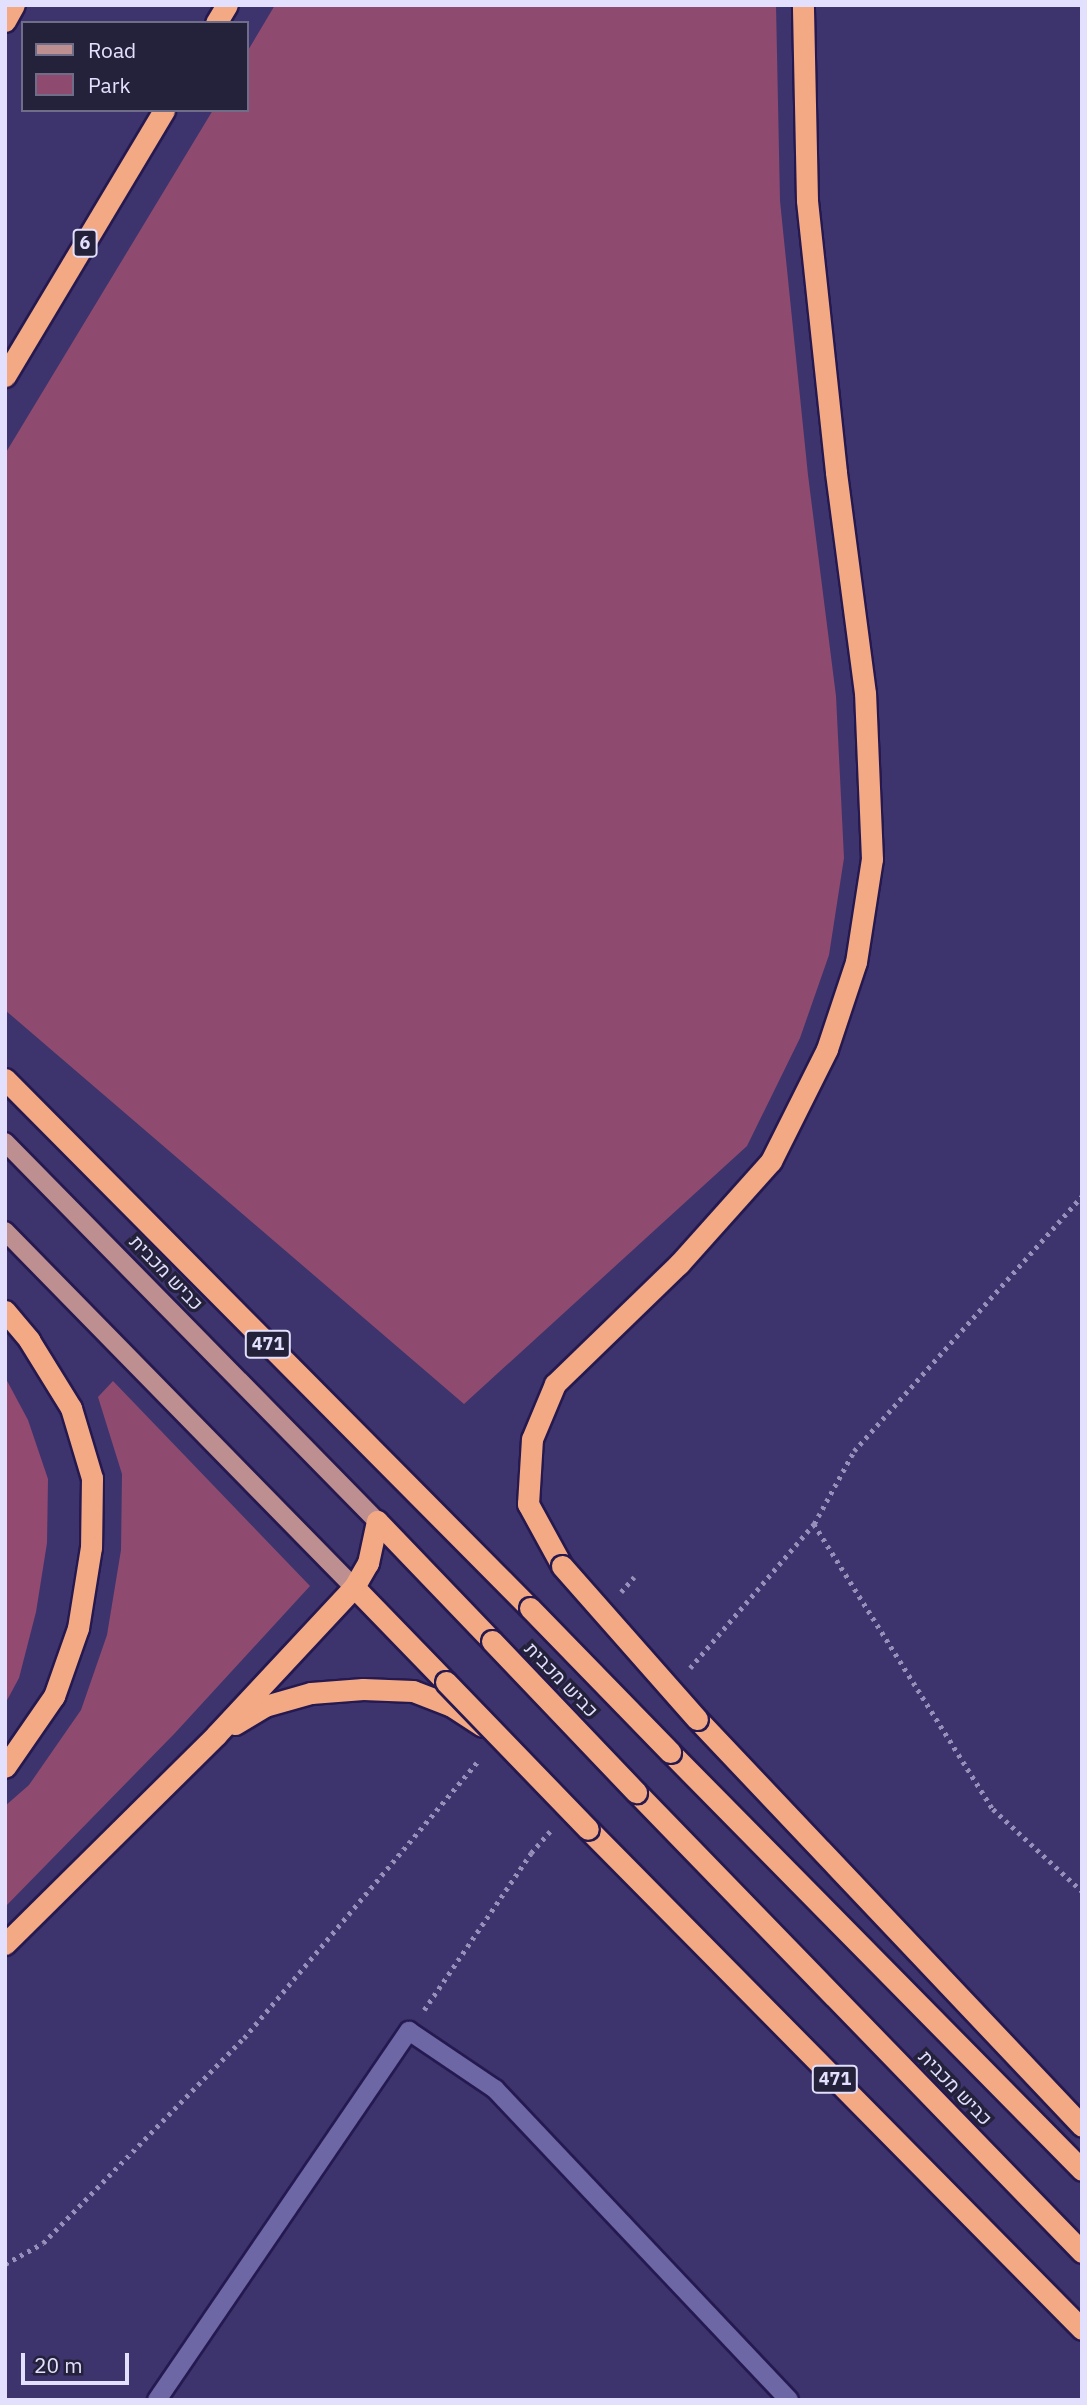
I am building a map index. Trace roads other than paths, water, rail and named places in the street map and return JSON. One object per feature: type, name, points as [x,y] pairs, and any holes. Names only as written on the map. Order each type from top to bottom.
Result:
[{"type":"highway","points":[[5,21],[15,5]]},
{"type":"highway","points":[[217,21],[227,5]]},
{"type":"highway","points":[[803,5],[807,200],[836,472],[864,693],[872,859],[858,949],[827,1048],[771,1161],[679,1264],[555,1384],[532,1439],[528,1504],[562,1566],[697,1719],[1082,2126]]},
{"type":"highway","name":"6","points":[[5,376],[163,112]]},
{"type":"highway","name":"471","points":[[5,1079],[1082,2170]]},
{"type":"highway","points":[[5,1311],[29,1340],[71,1408],[92,1478],[91,1547],[78,1628],[54,1696],[5,1767]]},
{"type":"highway","points":[[5,1944],[216,1735],[354,1587],[368,1563],[377,1521]]},
{"type":"highway","name":"כביש מכבית","points":[[377,1521],[1082,2252]]},
{"type":"highway","name":"471","points":[[354,1587],[1082,2329]]},
{"type":"highway","points":[[216,1735],[265,1706],[311,1693],[363,1689],[413,1691],[450,1705],[497,1735]]},
{"type":"main road","name":"כביש מכבית","points":[[5,1142],[377,1521]]},
{"type":"main road","name":"471","points":[[5,1230],[354,1587]]},
{"type":"street","points":[[157,2400],[409,2031],[495,2088],[789,2400]]}]
